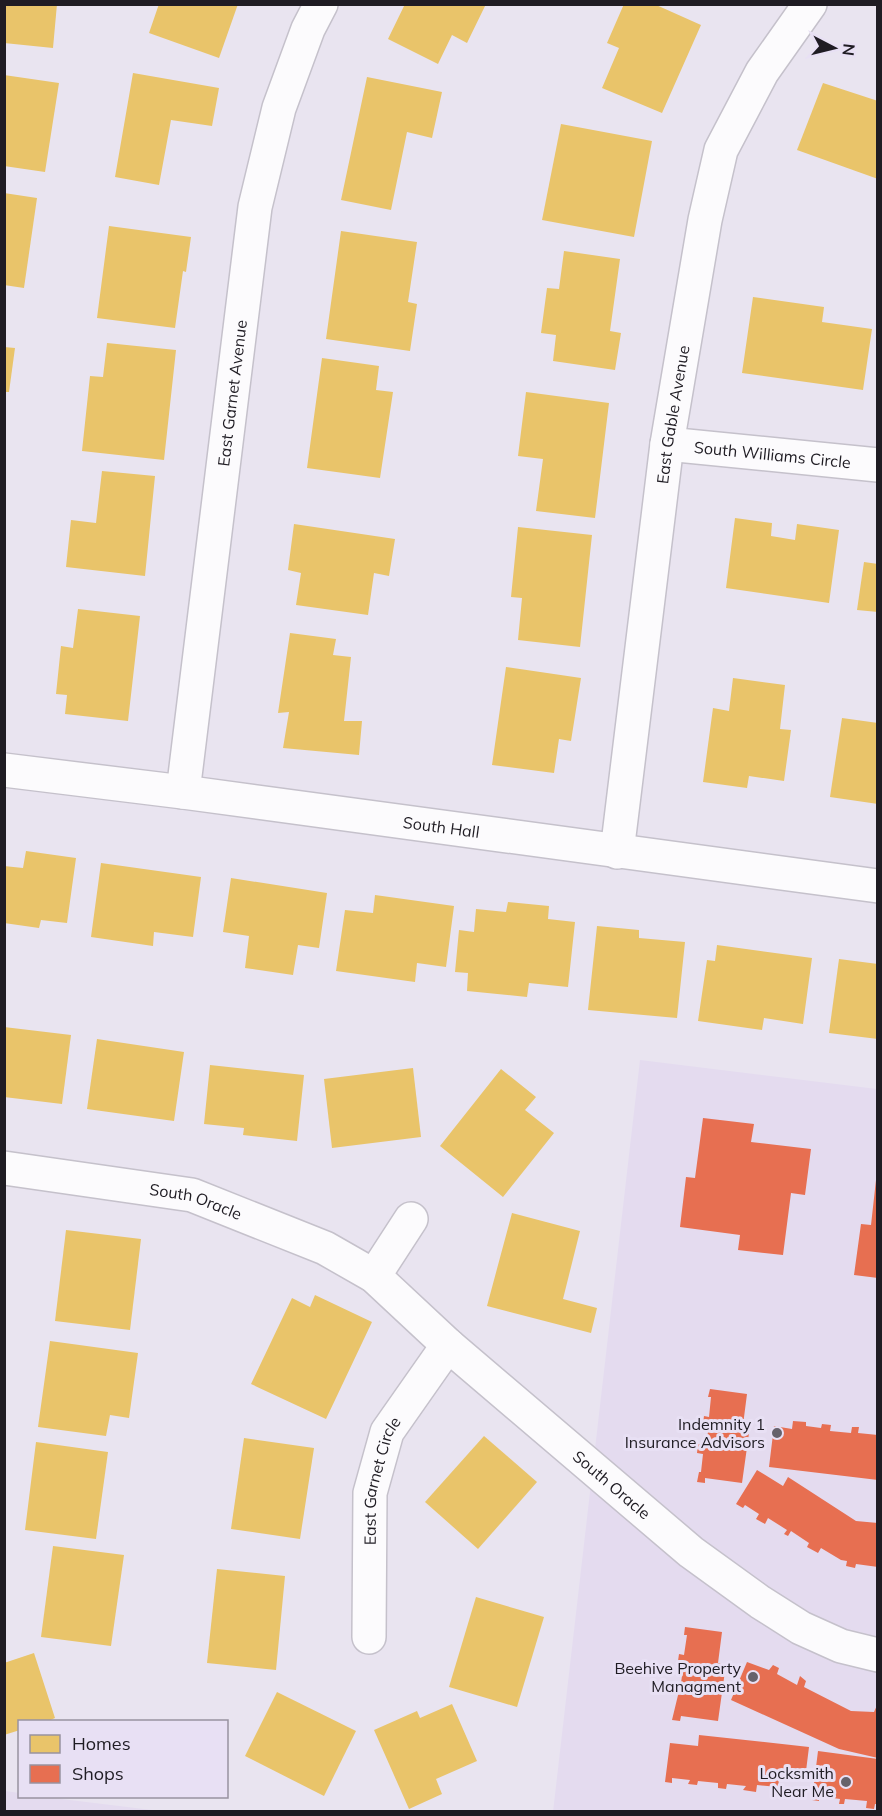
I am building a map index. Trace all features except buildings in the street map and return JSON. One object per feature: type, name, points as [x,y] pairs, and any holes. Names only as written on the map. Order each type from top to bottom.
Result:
[{"type":"street","name":"East Garnet Avenue","points":[[183,792],[255,207],[279,108],[308,29],[321,4]]},
{"type":"street","name":"East Gable Avenue","points":[[617,852],[667,444],[705,220],[721,150],[762,72],[810,4]]},
{"type":"street","name":"South Williams Circle","points":[[667,444],[878,465]]},
{"type":"street","name":"South Hall","points":[[4,770],[878,886]]},
{"type":"street","name":"South Oracle","points":[[4,1168],[192,1195],[325,1248],[374,1276],[448,1345],[691,1552],[760,1602],[801,1628],[841,1646],[878,1655]]},
{"type":"street","points":[[374,1276],[411,1219]]},
{"type":"street","name":"East Garnet Circle","points":[[369,1637],[370,1493],[387,1432],[448,1345]]},
{"type":"shaded area","points":[[640,1060],[877,1089],[877,1811],[553,1812]]},
{"type":"shaded area","points":[[5,1791],[18,1793],[18,1798],[53,1798],[160,1811],[5,1811]]},
{"type":"place","name":"Indemnity 1 Insurance Advisors","points":[[777,1433]]},
{"type":"place","name":"Beehive Property Managment","points":[[753,1677]]},
{"type":"place","name":"Locksmith Near Me","points":[[846,1782]]}]
